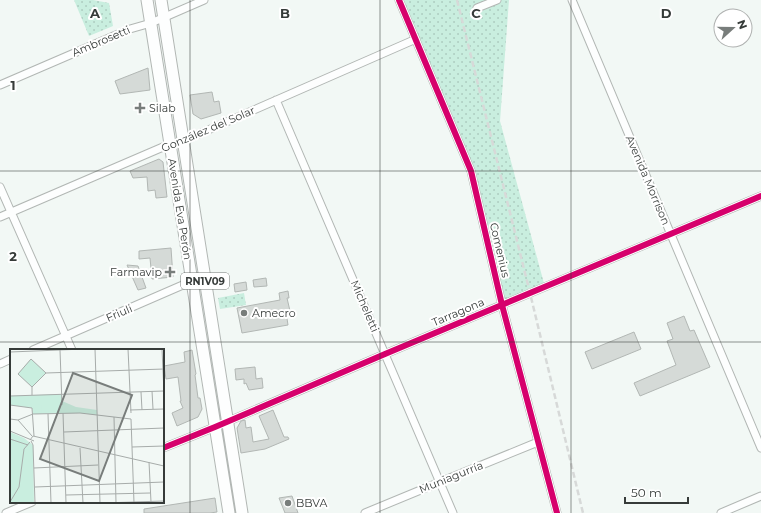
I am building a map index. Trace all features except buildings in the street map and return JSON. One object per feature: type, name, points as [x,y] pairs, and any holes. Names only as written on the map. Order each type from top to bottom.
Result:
[{"type":"main road","name":"Avenida Eva Perón","points":[[147,0],[229,513]]},
{"type":"main road","name":"Avenida Eva Perón","points":[[161,0],[242,513]]},
{"type":"street","name":"Ambrosetti","points":[[0,85],[130,29],[151,23],[204,0]]},
{"type":"street","name":"Comenius","points":[[399,0],[472,171],[502,305],[556,513]]},
{"type":"street","points":[[477,8],[498,0]]},
{"type":"street","name":"Avenida Morrison","points":[[572,0],[761,448]]},
{"type":"street","name":"González del Solar","points":[[0,217],[170,144],[183,141],[416,39]]},
{"type":"street","name":"Micheletti","points":[[276,100],[453,513]]},
{"type":"street","points":[[0,187],[72,349]]},
{"type":"street","name":"Tarragona","points":[[164,448],[761,196]]},
{"type":"street","name":"Friuli","points":[[35,349],[192,281],[204,274]]},
{"type":"street","points":[[0,364],[10,359]]},
{"type":"street","name":"Muniagurría","points":[[365,513],[538,442]]},
{"type":"street","points":[[721,513],[761,496]]},
{"type":"street","points":[[6,513],[30,503]]},
{"type":"green space","points":[[74,0],[93,0],[109,3],[113,26],[89,36]]},
{"type":"green space","points":[[399,0],[509,0],[500,121],[545,287],[502,305],[471,171]]},
{"type":"green space","points":[[244,293],[246,305],[220,309],[218,298]]},
{"type":"railway","points":[[457,0],[583,513]]},
{"type":"cycle path","points":[[399,0],[471,171],[502,305],[557,513]]},
{"type":"cycle path","points":[[164,448],[761,196]]},
{"type":"place","name":"Silab","points":[[140,108]]},
{"type":"place","name":"Farmavip","points":[[170,272]]},
{"type":"place","name":"Amecro","points":[[244,313]]},
{"type":"place","name":"BBVA","points":[[288,503]]}]
